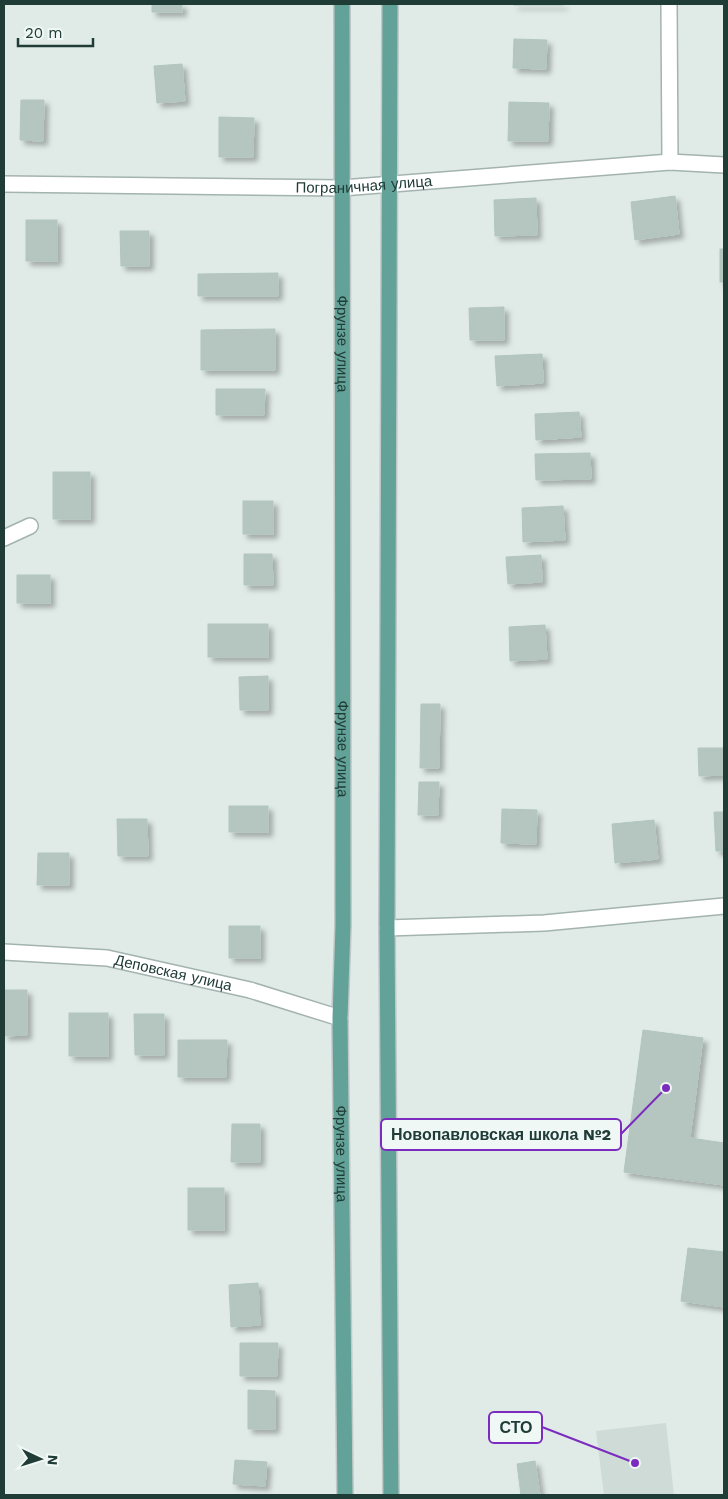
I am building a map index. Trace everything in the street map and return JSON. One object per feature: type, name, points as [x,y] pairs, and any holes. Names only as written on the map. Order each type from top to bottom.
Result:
[{"type":"main road","name":"Фрунзе улица","points":[[342,4],[343,925],[340,1018],[345,1495]]},
{"type":"main road","points":[[390,4],[387,928],[391,1495]]},
{"type":"street","points":[[669,4],[670,162]]},
{"type":"street","name":"Пограничная улица","points":[[4,184],[342,188],[670,162],[724,165]]},
{"type":"street","points":[[4,538],[30,526]]},
{"type":"street","points":[[387,928],[544,923],[724,906]]},
{"type":"street","name":"Деповская улица","points":[[4,952],[107,958],[250,990],[340,1018]]},
{"type":"shaded area","points":[[666,1423],[674,1495],[604,1495],[596,1431]]},
{"type":"building","points":[[152,4],[182,4],[182,12],[152,12]]},
{"type":"building","points":[[563,4],[563,5],[514,5]]},
{"type":"building","points":[[514,39],[547,40],[546,69],[513,68]]},
{"type":"building","points":[[182,64],[185,101],[157,103],[154,66]]},
{"type":"building","points":[[21,100],[44,100],[43,141],[20,140]]},
{"type":"building","points":[[509,102],[549,103],[548,141],[508,141]]},
{"type":"building","points":[[219,117],[254,118],[253,157],[219,157]]},
{"type":"building","points":[[675,196],[679,234],[635,240],[631,202]]},
{"type":"building","points":[[536,198],[537,235],[495,236],[494,200]]},
{"type":"building","points":[[26,220],[57,220],[57,261],[26,261]]},
{"type":"building","points":[[120,231],[149,231],[149,266],[121,266]]},
{"type":"building","points":[[720,249],[724,249],[724,282],[720,282]]},
{"type":"building","points":[[278,273],[278,296],[198,296],[198,274]]},
{"type":"building","points":[[504,307],[504,340],[470,340],[469,308]]},
{"type":"building","points":[[275,329],[275,370],[201,370],[201,330]]},
{"type":"building","points":[[542,354],[543,383],[497,386],[495,356]]},
{"type":"building","points":[[216,389],[265,389],[264,415],[216,415]]},
{"type":"building","points":[[579,412],[581,437],[536,440],[535,414]]},
{"type":"building","points":[[590,453],[591,479],[536,480],[535,454]]},
{"type":"building","points":[[53,472],[90,472],[90,519],[53,519]]},
{"type":"building","points":[[243,501],[273,501],[273,534],[243,534]]},
{"type":"building","points":[[563,506],[565,540],[523,542],[522,508]]},
{"type":"building","points":[[244,554],[272,554],[273,585],[244,585]]},
{"type":"building","points":[[541,555],[542,582],[508,584],[506,557]]},
{"type":"building","points":[[17,575],[50,575],[50,603],[17,603]]},
{"type":"building","points":[[208,624],[268,624],[268,657],[208,657]]},
{"type":"building","points":[[545,625],[547,659],[510,661],[509,627]]},
{"type":"building","points":[[268,676],[268,710],[240,710],[239,677]]},
{"type":"building","points":[[421,704],[440,704],[439,768],[420,768]]},
{"type":"building","points":[[698,748],[724,748],[724,775],[699,776]]},
{"type":"building","points":[[419,782],[439,782],[438,815],[418,815]]},
{"type":"building","points":[[229,806],[268,806],[268,832],[229,832]]},
{"type":"building","points":[[502,809],[537,810],[536,844],[501,843]]},
{"type":"building","points":[[714,812],[724,812],[724,851],[716,851]]},
{"type":"building","points":[[117,819],[147,819],[148,856],[118,856]]},
{"type":"building","points":[[654,820],[658,859],[615,863],[612,824]]},
{"type":"building","points":[[38,853],[69,853],[69,885],[37,885]]},
{"type":"building","points":[[229,926],[260,926],[260,958],[229,958]]},
{"type":"building","points":[[4,990],[27,990],[27,1035],[4,1036]]},
{"type":"building","points":[[69,1013],[108,1013],[108,1056],[69,1056]]},
{"type":"building","points":[[134,1014],[164,1014],[164,1055],[135,1055]]},
{"type":"building","points":[[643,1030],[703,1038],[690,1138],[724,1143],[724,1185],[624,1172]]},
{"type":"building","points":[[178,1040],[227,1040],[226,1077],[178,1077]]},
{"type":"building","points":[[232,1124],[260,1124],[260,1162],[231,1162]]},
{"type":"building","points":[[188,1188],[224,1188],[224,1230],[188,1230]]},
{"type":"building","points":[[688,1248],[724,1252],[724,1307],[681,1301]]},
{"type":"building","points":[[258,1283],[260,1325],[231,1327],[229,1285]]},
{"type":"building","points":[[240,1343],[278,1343],[277,1376],[240,1376]]},
{"type":"building","points":[[248,1390],[275,1391],[275,1429],[248,1429]]},
{"type":"building","points":[[235,1460],[267,1462],[265,1486],[233,1484]]},
{"type":"building","points":[[535,1461],[540,1495],[521,1495],[517,1464]]},
{"type":"place","name":"Новопавловская школа №2","points":[[666,1088]]},
{"type":"place","name":"СТО","points":[[635,1463]]}]
